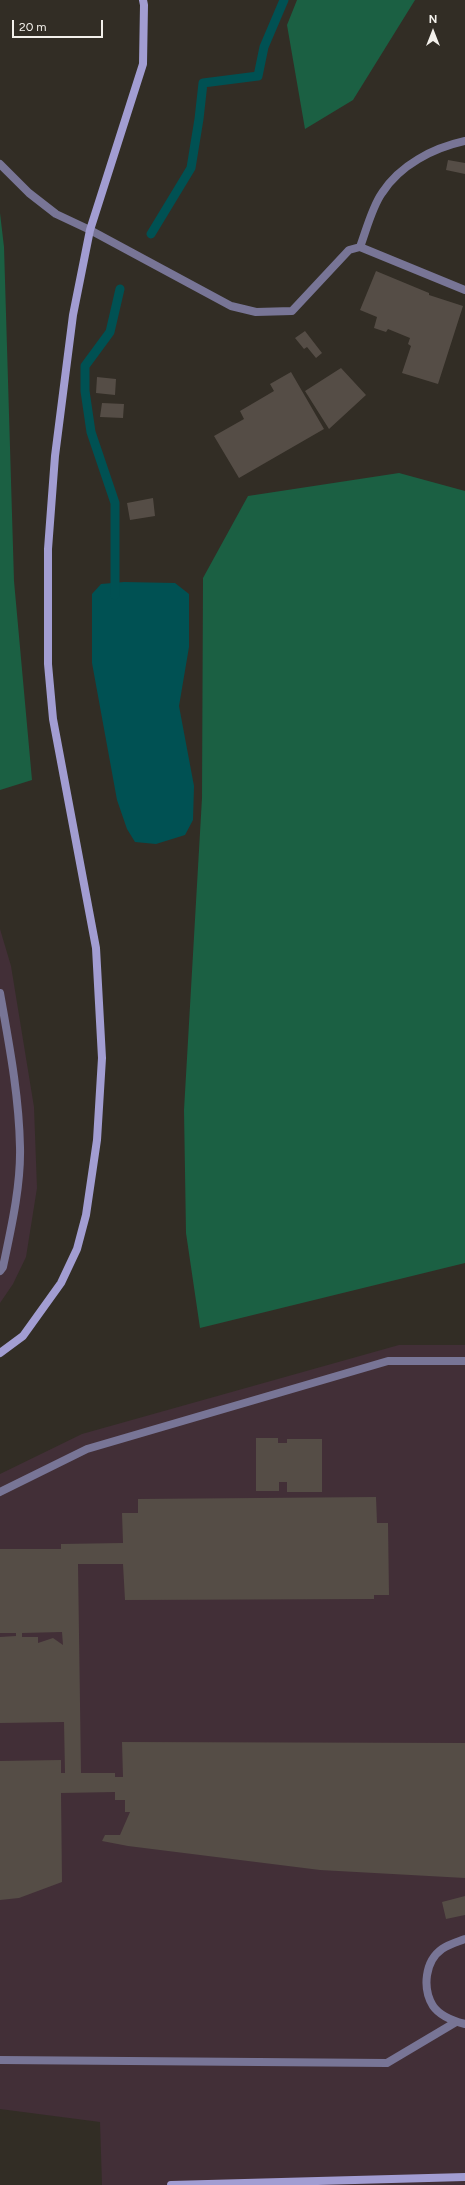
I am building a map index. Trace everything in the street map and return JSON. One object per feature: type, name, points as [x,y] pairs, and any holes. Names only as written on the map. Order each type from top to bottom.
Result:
[{"type":"street","points":[[0,1353],[23,1336],[61,1283],[77,1249],[86,1215],[98,1133],[102,1058],[96,948],[53,719],[48,664],[48,549],[55,456],[73,314],[90,230],[143,64],[144,5],[142,0]]},
{"type":"street","points":[[360,247],[381,193],[408,165],[445,145],[465,140]]},
{"type":"street","points":[[0,164],[29,193],[56,214],[90,230],[231,306],[256,312],[292,311],[349,250],[360,247],[465,290]]},
{"type":"street","points":[[0,993],[15,1081],[21,1148],[14,1217],[3,1267],[0,1271]]},
{"type":"street","points":[[0,1492],[86,1450],[388,1361],[465,1361]]},
{"type":"street","points":[[465,1939],[441,1949],[427,1969],[428,1994],[434,2006],[444,2016],[456,2022],[465,2024]]},
{"type":"street","points":[[0,2060],[387,2064],[456,2022]]},
{"type":"street","points":[[171,2185],[465,2177]]},
{"type":"shaded area","points":[[0,929],[11,966],[34,1107],[37,1188],[26,1257],[13,1284],[0,1303]]},
{"type":"shaded area","points":[[399,1345],[465,1345],[465,2185],[102,2185],[100,2122],[0,2109],[0,1474],[82,1434]]},
{"type":"green space","points":[[297,0],[415,0],[353,100],[305,129],[287,25]]},
{"type":"green space","points":[[0,213],[4,247],[14,581],[32,780],[0,790]]},
{"type":"green space","points":[[399,473],[465,491],[465,1263],[200,1328],[186,1233],[184,1110],[202,798],[203,578],[248,496]]},
{"type":"water","points":[[124,582],[175,583],[189,594],[189,647],[179,706],[194,786],[193,820],[185,835],[156,844],[135,842],[127,829],[117,800],[92,663],[92,594],[101,584]]},
{"type":"building","points":[[448,160],[465,163],[465,174],[446,170]]},
{"type":"building","points":[[376,271],[429,293],[429,295],[463,306],[438,384],[402,373],[411,346],[408,344],[410,338],[388,329],[386,332],[374,328],[377,317],[360,310]]},
{"type":"building","points":[[305,331],[322,353],[316,358],[307,347],[304,349],[295,338]]},
{"type":"building","points":[[341,368],[366,395],[329,429],[305,391]]},
{"type":"building","points":[[291,372],[324,429],[239,478],[214,436],[244,419],[240,411],[274,391],[270,384]]},
{"type":"building","points":[[97,377],[116,379],[115,395],[96,393]]},
{"type":"building","points":[[102,403],[124,404],[123,418],[100,417]]},
{"type":"building","points":[[153,498],[155,516],[130,520],[127,503]]},
{"type":"building","points":[[256,1438],[278,1438],[278,1443],[287,1443],[287,1439],[322,1439],[322,1492],[287,1492],[287,1482],[279,1482],[279,1491],[256,1491]]},
{"type":"building","points":[[376,1497],[377,1523],[388,1523],[389,1595],[374,1595],[374,1599],[125,1600],[123,1564],[78,1564],[81,1773],[115,1773],[115,1777],[123,1777],[122,1742],[465,1743],[465,1878],[320,1870],[128,1846],[102,1841],[105,1835],[120,1835],[130,1812],[125,1812],[125,1800],[115,1800],[115,1792],[61,1793],[62,1882],[19,1898],[0,1900],[0,1761],[61,1760],[61,1773],[65,1773],[64,1722],[0,1723],[0,1637],[16,1636],[16,1633],[0,1633],[0,1549],[61,1549],[61,1544],[123,1543],[122,1513],[138,1513],[138,1499]],"holes":[[[62,1632],[63,1645],[53,1638],[38,1643],[38,1637],[22,1637],[22,1633]]]},
{"type":"building","points":[[465,1896],[465,1915],[446,1919],[442,1902]]},
{"type":"waterway","points":[[151,234],[191,168],[203,83],[258,76],[264,47],[284,0]]},
{"type":"waterway","points":[[115,595],[115,503],[91,432],[85,391],[85,366],[110,332],[120,289]]}]
